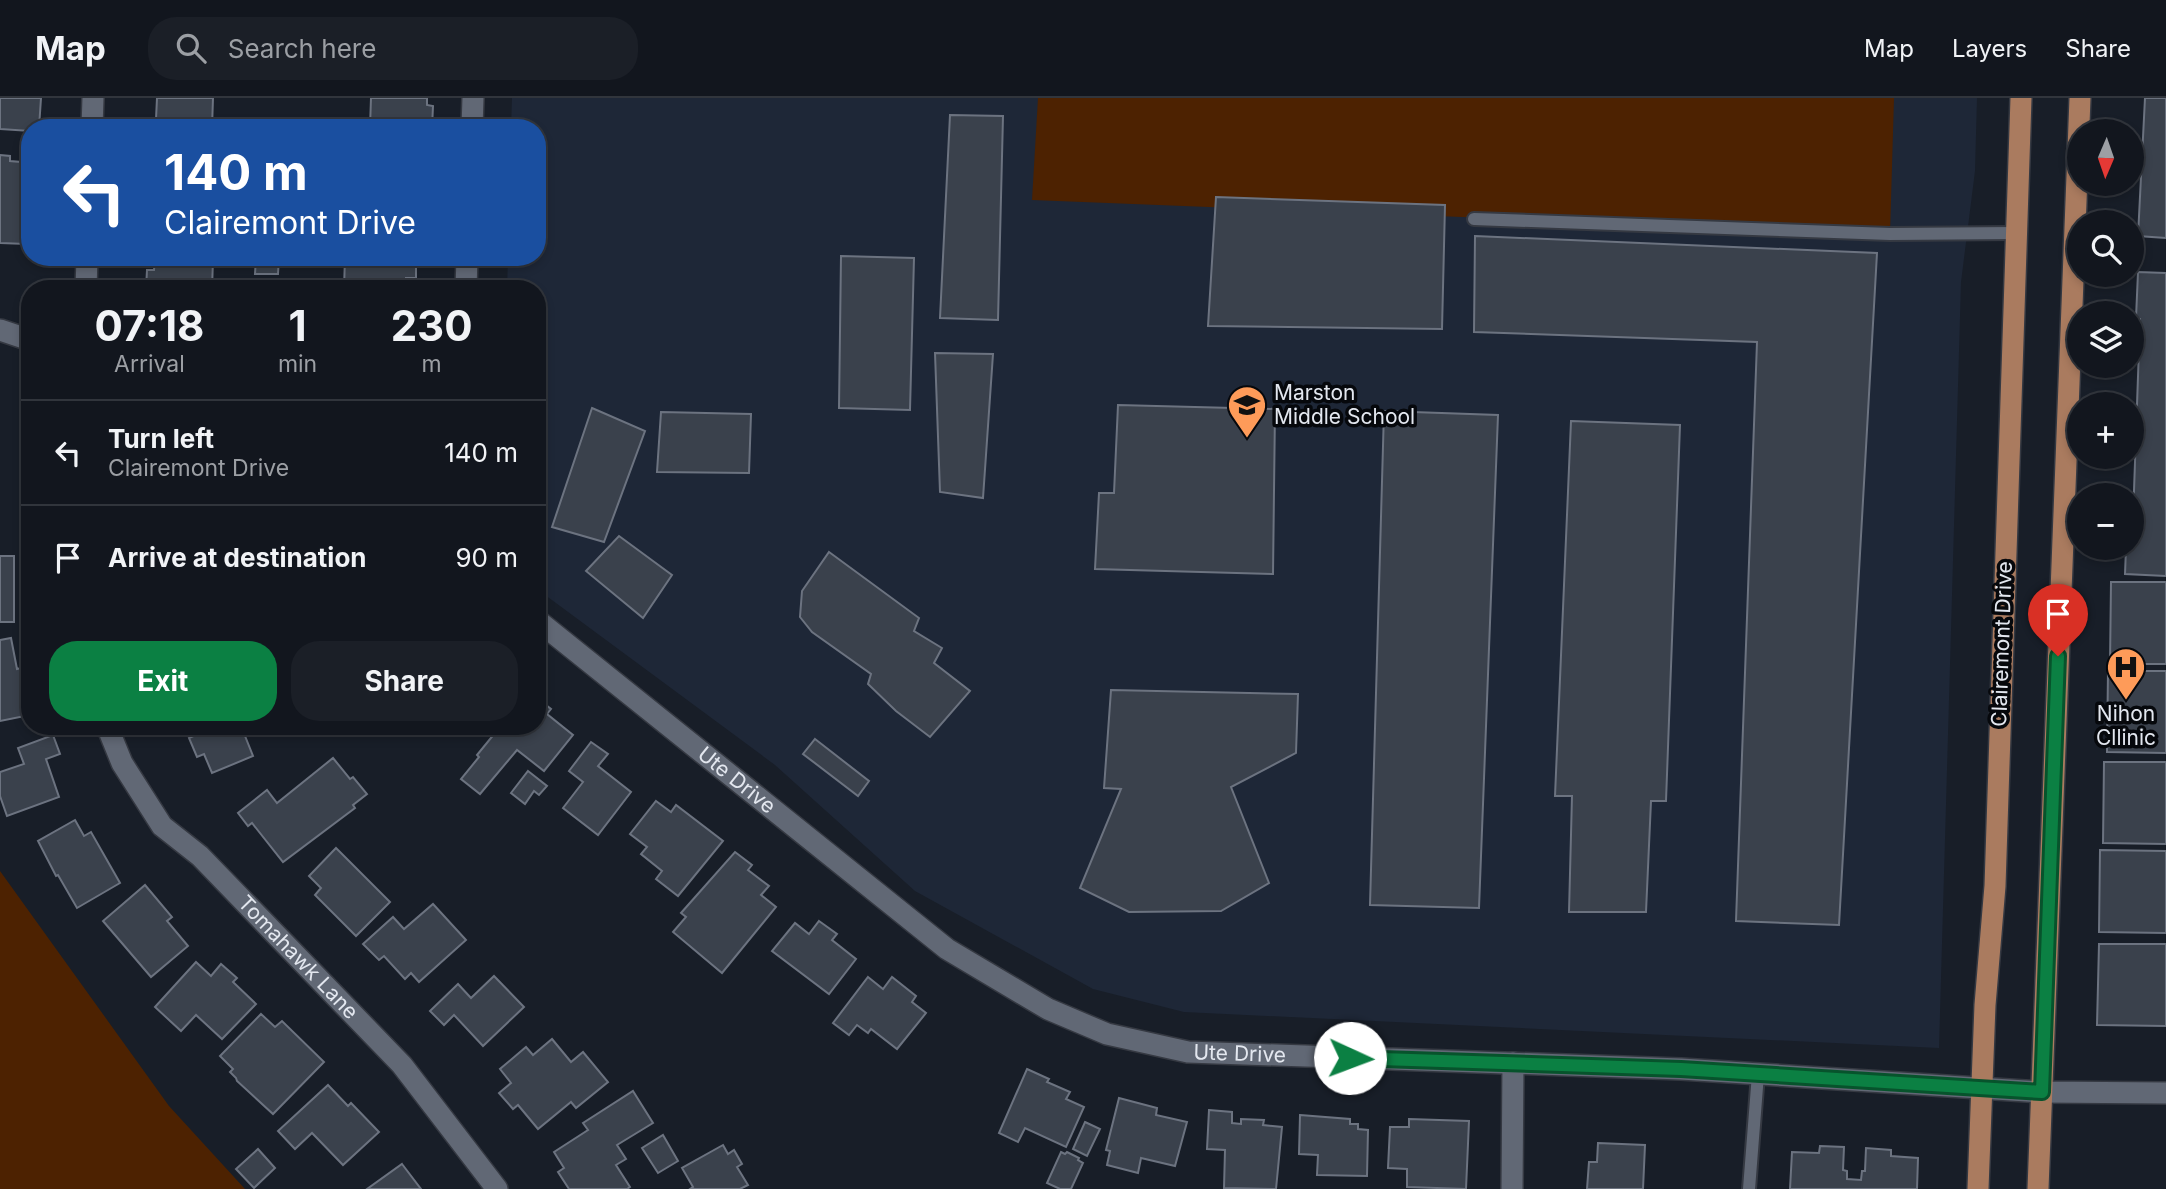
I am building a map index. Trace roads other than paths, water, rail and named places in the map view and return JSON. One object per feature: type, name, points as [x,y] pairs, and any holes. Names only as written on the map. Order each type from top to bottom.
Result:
[{"type":"main road","name":"Clairemont Drive","points":[[1978,1189],[1985,1005],[1994,886],[2021,98]]},
{"type":"main road","points":[[2038,1189],[2080,98]]},
{"type":"street","points":[[92,119],[93,98]]},
{"type":"street","points":[[472,119],[473,98]]},
{"type":"street","points":[[0,330],[21,337]]},
{"type":"street","name":"Ute Drive","points":[[546,627],[947,949],[1048,1009],[1107,1034],[1188,1052],[1758,1074],[2042,1092],[2166,1093]]},
{"type":"street","name":"Tomahawk Lane","points":[[111,735],[122,763],[162,826],[200,856],[401,1065],[497,1189]]},
{"type":"street","points":[[1512,1189],[1513,1063]]},
{"type":"lane","points":[[1474,219],[1890,234],[2015,233]]},
{"type":"lane","points":[[1749,1189],[1758,1074]]},
{"type":"place","name":"Marston Middle School","points":[[1247,439]]},
{"type":"place","name":"Nihon Cllinic","points":[[2126,701]]}]
